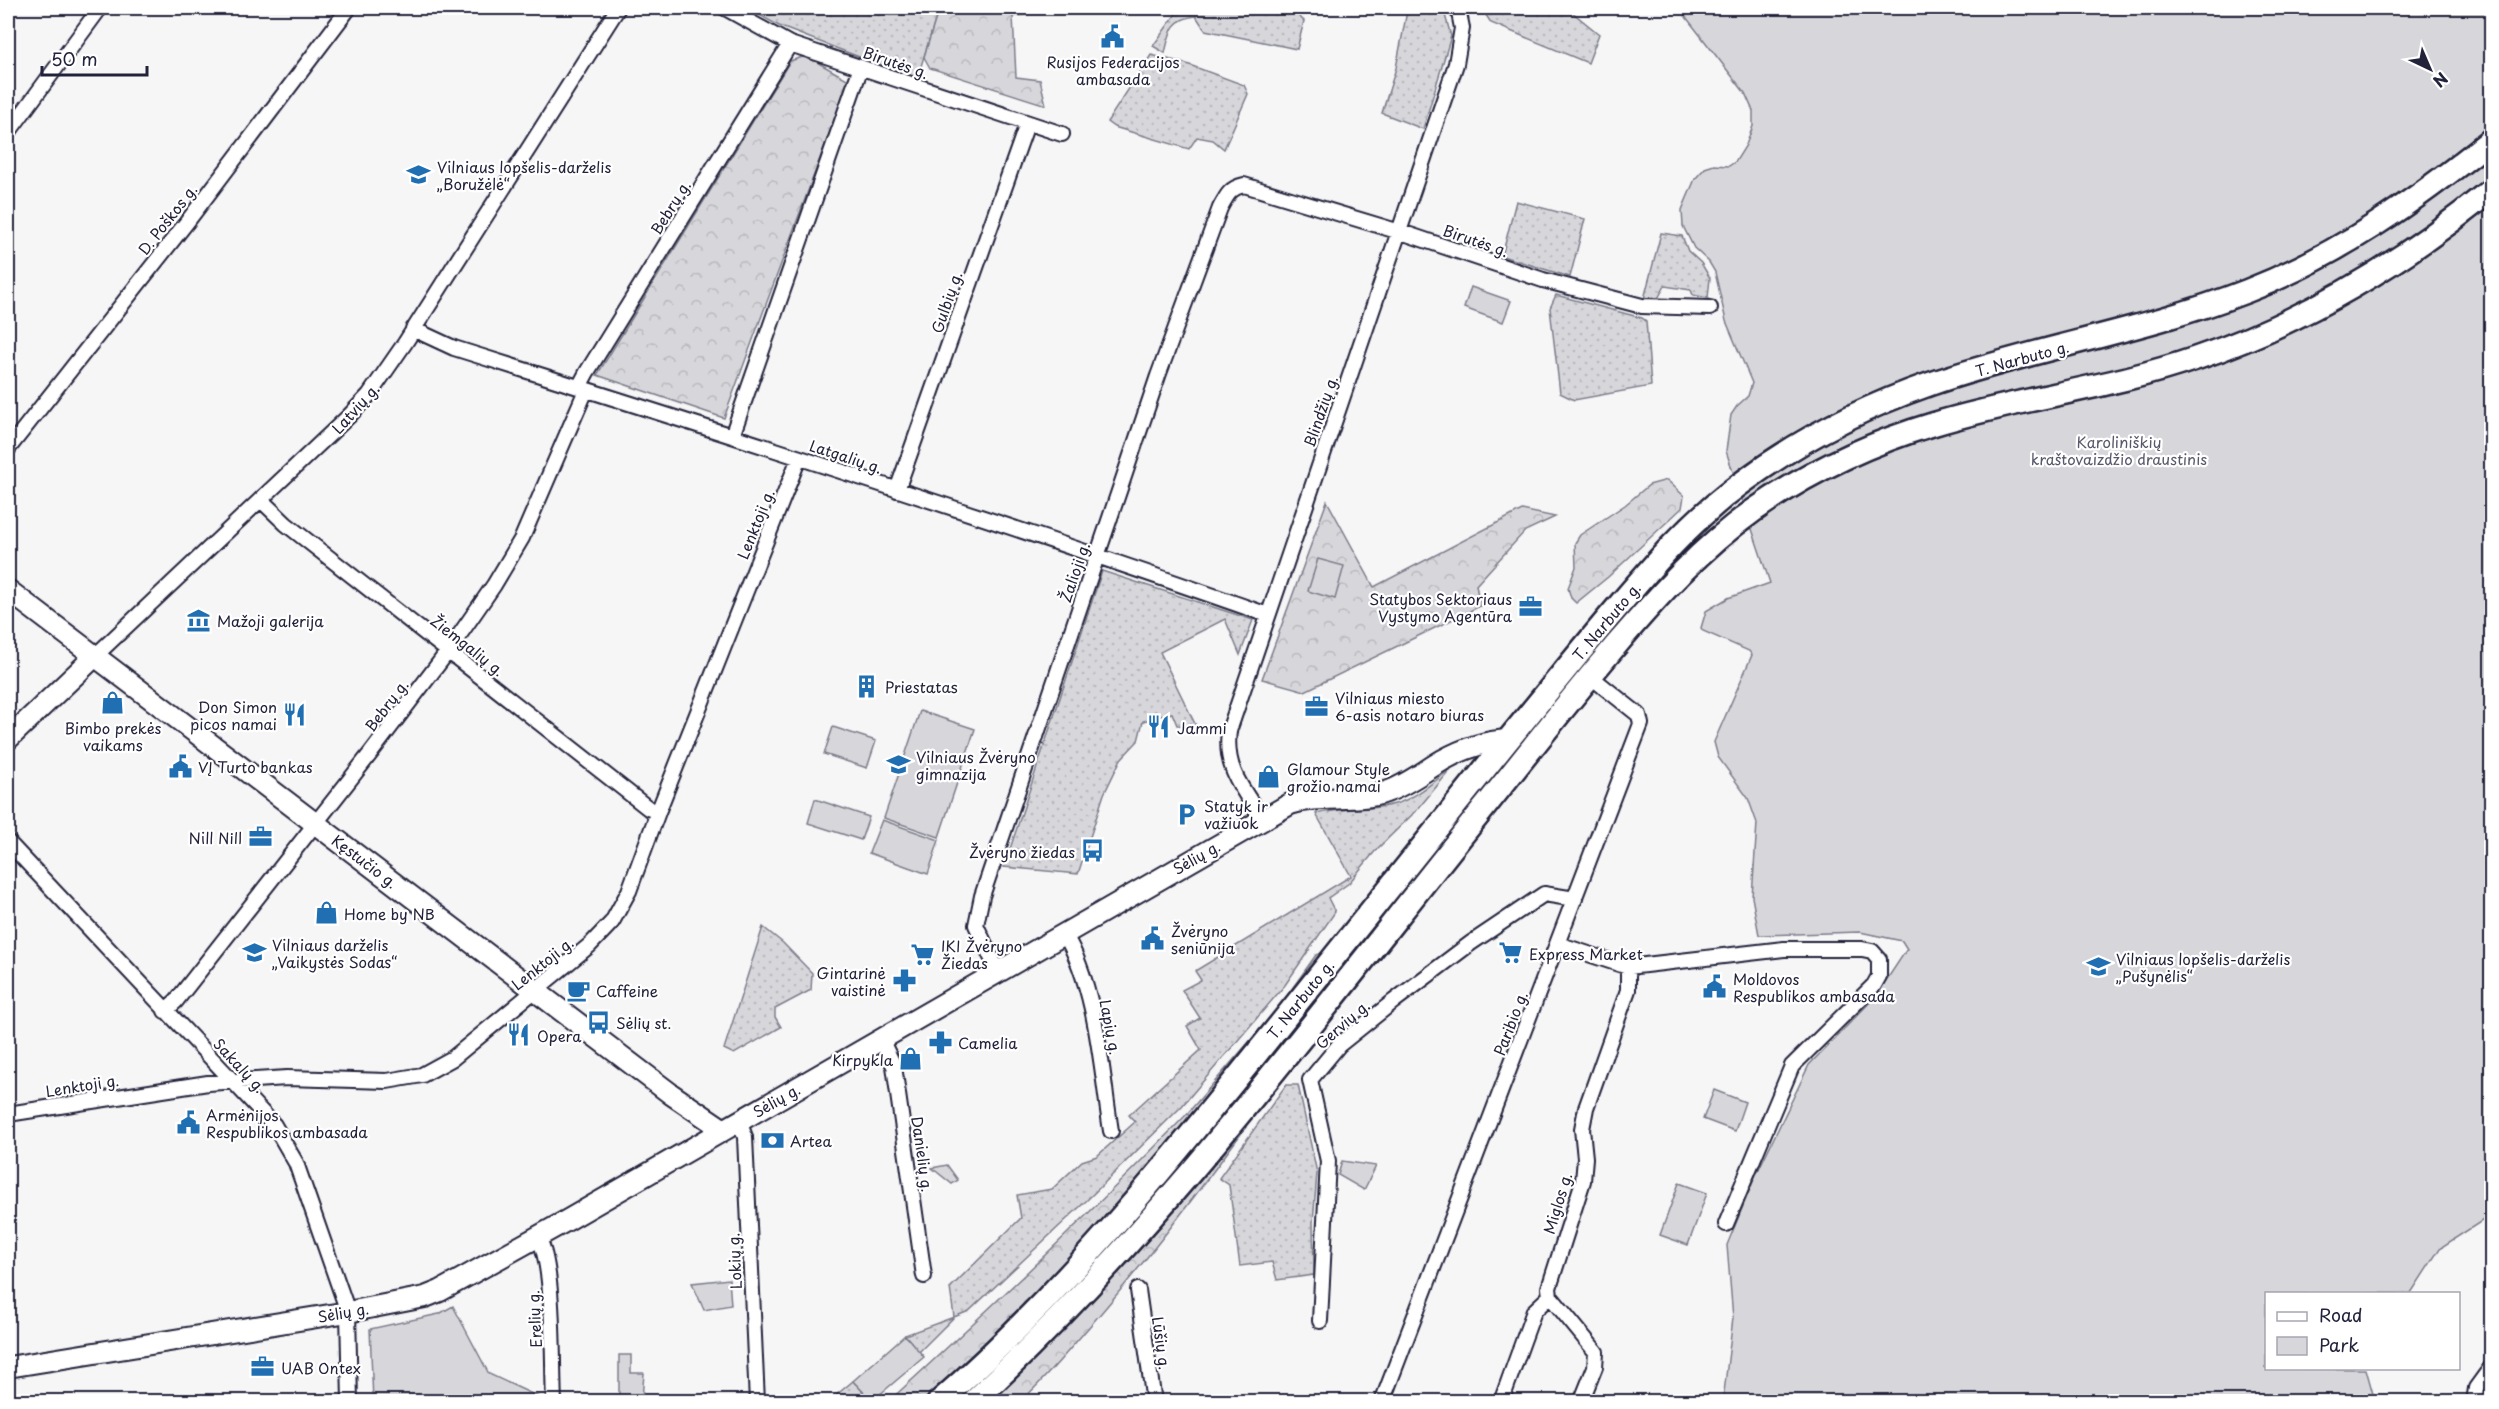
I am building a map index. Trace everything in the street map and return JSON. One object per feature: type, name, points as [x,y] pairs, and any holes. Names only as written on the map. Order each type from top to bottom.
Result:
[{"type":"main road","name":"T. Narbuto g.","points":[[939,1401],[999,1347],[1118,1222],[1188,1139],[1652,566],[1696,521],[1737,486],[1805,441],[1858,412],[1935,382],[2181,314],[2248,290],[2304,265],[2390,217],[2441,181],[2492,140]]},
{"type":"main road","name":"T. Narbuto g.","points":[[973,1401],[1022,1355],[1135,1238],[1590,676],[1649,607],[1711,546],[1754,510],[1824,469],[1875,444],[1936,423],[2146,374],[2196,359],[2263,333],[2317,307],[2374,275],[2420,245],[2492,189]]},
{"type":"main road","name":"Kęstučio g.","points":[[8,590],[685,1104],[731,1126]]},
{"type":"main road","name":"Latvių g.","points":[[8,739],[94,657]]},
{"type":"main road","points":[[1509,740],[1520,741],[1541,737]]},
{"type":"main road","name":"Sėlių g.","points":[[8,1367],[348,1312],[426,1297],[537,1237],[1290,804],[1306,798],[1385,793],[1404,785],[1444,760],[1486,742],[1509,740]]},
{"type":"street","points":[[8,133],[100,8]]},
{"type":"street","name":"D. Poškos g.","points":[[8,449],[192,215],[349,8]]},
{"type":"street","name":"Latvių g.","points":[[94,657],[350,416],[369,395],[618,8]]},
{"type":"street","name":"Birutės g.","points":[[724,8],[790,44],[1062,134]]},
{"type":"street","name":"Blindžių g.","points":[[1262,819],[1235,777],[1228,761],[1229,731],[1456,64],[1462,38],[1458,8]]},
{"type":"street","name":"Bebrų g.","points":[[165,1011],[176,1001],[449,650],[494,585],[522,538],[582,389],[790,44]]},
{"type":"street","points":[[732,436],[861,67]]},
{"type":"street","name":"Gulbių g.","points":[[897,490],[1027,124]]},
{"type":"street","name":"Birutės g.","points":[[1235,187],[1244,185],[1398,231],[1543,280],[1642,306],[1710,308]]},
{"type":"street","name":"Žalioji g.","points":[[998,972],[976,925],[976,915],[1158,376],[1212,230],[1227,195],[1235,187]]},
{"type":"street","name":"Latgalių g.","points":[[413,329],[454,348],[1097,555],[1268,615]]},
{"type":"street","name":"Lenktoji g.","points":[[8,1114],[233,1081],[287,1078],[387,1081],[422,1075],[453,1058],[590,945],[612,922],[629,891],[658,812],[799,458]]},
{"type":"street","name":"Žiemgalių g.","points":[[261,500],[286,524],[648,808],[658,812]]},
{"type":"street","name":"Paribio g.","points":[[1383,1401],[1641,724],[1639,715],[1590,676]]},
{"type":"street","name":"Sakalų g.","points":[[8,842],[274,1125],[288,1146],[348,1312],[350,1401]]},
{"type":"street","name":"Gervių g.","points":[[1320,1321],[1328,1161],[1310,1080],[1339,1045],[1471,943],[1544,894],[1575,899]]},
{"type":"street","name":"Lapių g.","points":[[1064,933],[1072,947],[1088,996],[1098,1041],[1111,1131]]},
{"type":"street","points":[[1558,944],[1628,967],[1793,949],[1862,949],[1872,951],[1879,959],[1879,976],[1874,985],[1792,1066],[1726,1224]]},
{"type":"street","name":"Miglos g.","points":[[1550,1296],[1551,1277],[1583,1181],[1585,1158],[1582,1129],[1586,1108],[1628,990],[1628,967]]},
{"type":"street","name":"Danielių g.","points":[[881,1040],[894,1066],[924,1276]]},
{"type":"street","name":"Lokių g.","points":[[731,1126],[745,1137],[757,1401]]},
{"type":"street","name":"Erelių g.","points":[[537,1237],[544,1251],[548,1280],[554,1401]]},
{"type":"street","name":"Lūšių g.","points":[[1138,1290],[1154,1401]]},
{"type":"street","points":[[1502,1401],[1534,1311],[1550,1296],[1596,1352],[1595,1368],[1581,1401]]},
{"type":"street","points":[[2474,1401],[2476,1388],[2492,1366]]},
{"type":"green space","points":[[747,8],[939,8],[917,79],[781,27]]},
{"type":"green space","points":[[939,8],[1031,8],[1027,15],[1013,16],[1016,77],[1040,80],[1046,105],[930,68],[924,57]]},
{"type":"green space","points":[[1180,8],[1290,8],[1304,21],[1297,49],[1205,30],[1196,16],[1177,23],[1168,39],[1165,53],[1153,46]]},
{"type":"green space","points":[[1412,8],[1443,8],[1451,36],[1423,129],[1382,113],[1396,68],[1407,11]]},
{"type":"green space","points":[[1493,8],[1567,8],[1599,34],[1588,63],[1491,23],[1486,15]]},
{"type":"green space","name":"Karoliniškių kraštovaizdžio draustinis","points":[[1679,8],[2491,8],[2491,1215],[2440,1248],[2412,1292],[2265,1292],[2265,1370],[2366,1370],[2375,1401],[1723,1401],[1733,1318],[1727,1245],[1755,1177],[1809,1065],[1876,996],[1907,949],[1902,941],[1860,932],[1759,935],[1752,897],[1757,823],[1748,798],[1718,757],[1714,742],[1752,655],[1749,651],[1703,631],[1701,628],[1706,611],[1728,598],[1770,583],[1726,451],[1731,415],[1748,396],[1752,383],[1726,321],[1715,272],[1709,262],[1694,248],[1683,226],[1682,210],[1695,179],[1705,168],[1714,165],[1729,166],[1736,161],[1746,145],[1753,126],[1753,111],[1745,93]]},
{"type":"green space","points":[[1151,55],[1184,63],[1244,85],[1248,94],[1224,149],[1213,140],[1197,137],[1189,149],[1114,127],[1107,122]]},
{"type":"green space","points":[[806,56],[849,80],[724,418],[597,375],[790,61]]},
{"type":"green space","points":[[1516,201],[1585,219],[1570,277],[1502,256]]},
{"type":"green space","points":[[1661,233],[1682,236],[1688,251],[1701,263],[1710,278],[1708,298],[1693,295],[1691,290],[1665,286],[1657,300],[1644,299]]},
{"type":"green space","points":[[1471,287],[1511,301],[1503,322],[1464,308]]},
{"type":"green space","points":[[1556,295],[1646,321],[1651,386],[1574,400],[1560,393],[1550,308]]},
{"type":"green space","points":[[1667,480],[1684,496],[1682,508],[1608,577],[1576,603],[1571,598],[1568,588],[1576,567],[1575,543],[1580,535],[1625,505],[1649,485]]},
{"type":"green space","points":[[1327,501],[1374,587],[1522,510],[1555,517],[1525,531],[1476,585],[1480,606],[1305,691],[1262,679]]},
{"type":"green space","points":[[1318,559],[1344,566],[1335,599],[1308,591]]},
{"type":"green space","points":[[1102,571],[1253,620],[1240,655],[1225,619],[1160,652],[1196,726],[1177,725],[1172,713],[1143,721],[1138,741],[1121,759],[1104,794],[1078,874],[1004,867]]},
{"type":"green space","points":[[920,711],[975,729],[939,837],[884,818]]},
{"type":"green space","points":[[833,727],[876,741],[867,768],[824,754]]},
{"type":"green space","points":[[1451,769],[1417,810],[1376,850],[1349,883],[1328,898],[1335,912],[1285,985],[1182,1106],[1085,1202],[969,1311],[954,1317],[950,1288],[1021,1218],[1017,1195],[1052,1189],[1082,1161],[1097,1156],[1135,1122],[1129,1115],[1201,1050],[1187,1026],[1200,1018],[1182,990],[1201,980],[1195,971],[1351,876],[1316,814],[1395,804],[1417,793]]},
{"type":"green space","points":[[815,799],[869,817],[861,840],[808,823]]},
{"type":"green space","points":[[1475,800],[1479,803],[1353,956],[1349,953]]},
{"type":"green space","points":[[882,820],[939,840],[928,874],[869,853]]},
{"type":"green space","points":[[763,927],[783,943],[812,973],[811,990],[775,1009],[775,1017],[781,1027],[734,1054],[724,1049]]},
{"type":"green space","points":[[1316,955],[1324,955],[1193,1119],[1187,1114],[1279,1007]]},
{"type":"green space","points":[[1338,966],[1342,970],[1268,1062],[1264,1059]]},
{"type":"green space","points":[[1286,1085],[1298,1085],[1317,1173],[1313,1222],[1314,1275],[1277,1280],[1272,1262],[1240,1266],[1229,1185],[1219,1178]]},
{"type":"green space","points":[[1714,1090],[1745,1102],[1735,1131],[1703,1119]]},
{"type":"green space","points":[[1187,1114],[1193,1119],[1129,1193],[1030,1301],[960,1369],[923,1401],[888,1402],[1040,1260]]},
{"type":"green space","points":[[1243,1120],[1246,1127],[1170,1229],[1048,1374],[1021,1401],[984,1402]]},
{"type":"green space","points":[[1342,1161],[1376,1166],[1364,1190],[1338,1175]]},
{"type":"green space","points":[[947,1165],[958,1180],[952,1184],[932,1168]]},
{"type":"green space","points":[[1679,1183],[1707,1193],[1688,1245],[1660,1235]]},
{"type":"green space","points":[[729,1279],[731,1305],[704,1310],[692,1283]]},
{"type":"green space","points":[[453,1306],[489,1374],[543,1401],[373,1401],[370,1329],[439,1314]]},
{"type":"green space","points":[[954,1317],[919,1352],[905,1335]]},
{"type":"green space","points":[[905,1335],[924,1357],[872,1401],[853,1381]]},
{"type":"green space","points":[[619,1355],[631,1355],[631,1373],[644,1373],[642,1399],[619,1399]]},
{"type":"green space","points":[[853,1381],[872,1401],[828,1402]]},
{"type":"place","name":"Rusijos Federacijos ambasada","points":[[1113,37]]},
{"type":"place","name":"Vilniaus lopšelis-darželis „Boružėlė“","points":[[419,175]]},
{"type":"place","name":"Statybos Sektoriaus Vystymo Agentūra","points":[[1530,607]]},
{"type":"place","name":"Mažoji galerija","points":[[199,620]]},
{"type":"place","name":"Priestatas","points":[[867,686]]},
{"type":"place","name":"Bimbo prekės vaikams","points":[[113,703]]},
{"type":"place","name":"Vilniaus miesto 6-asis notaro biuras","points":[[1317,706]]},
{"type":"place","name":"Don Simon picos namai","points":[[295,715]]},
{"type":"place","name":"Jammi","points":[[1159,727]]},
{"type":"place","name":"Vilniaus Žvėryno gimnazija","points":[[898,765]]},
{"type":"place","name":"VĮ Turto bankas","points":[[180,766]]},
{"type":"place","name":"Glamour Style grožio namai","points":[[1269,777]]},
{"type":"place","name":"Statyk ir važiuok","points":[[1186,814]]},
{"type":"place","name":"Nill Nill","points":[[260,837]]},
{"type":"place","name":"Žvėryno žiedas","points":[[1093,851]]},
{"type":"place","name":"Home by NB","points":[[326,913]]},
{"type":"place","name":"Žvėryno seniūnija","points":[[1153,939]]},
{"type":"place","name":"Vilniaus darželis „Vaikystės Sodas“","points":[[254,953]]},
{"type":"place","name":"Express Market","points":[[1511,953]]},
{"type":"place","name":"IKI Žvėryno Žiedas","points":[[923,954]]},
{"type":"place","name":"Vilniaus lopšelis-darželis „Pušynėlis“","points":[[2098,967]]},
{"type":"place","name":"Gintarinė vaistinė","points":[[904,981]]},
{"type":"place","name":"Moldovos Respublikos ambasada","points":[[1715,987]]},
{"type":"place","name":"Caffeine","points":[[578,990]]},
{"type":"place","name":"Sėlių st.","points":[[598,1022]]},
{"type":"place","name":"Opera","points":[[519,1035]]},
{"type":"place","name":"Camelia","points":[[940,1042]]},
{"type":"place","name":"Kirpykla","points":[[911,1059]]},
{"type":"place","name":"Armėnijos Respublikos ambasada","points":[[188,1123]]},
{"type":"place","name":"Artea","points":[[772,1140]]},
{"type":"place","name":"UAB Ontex","points":[[263,1367]]}]
